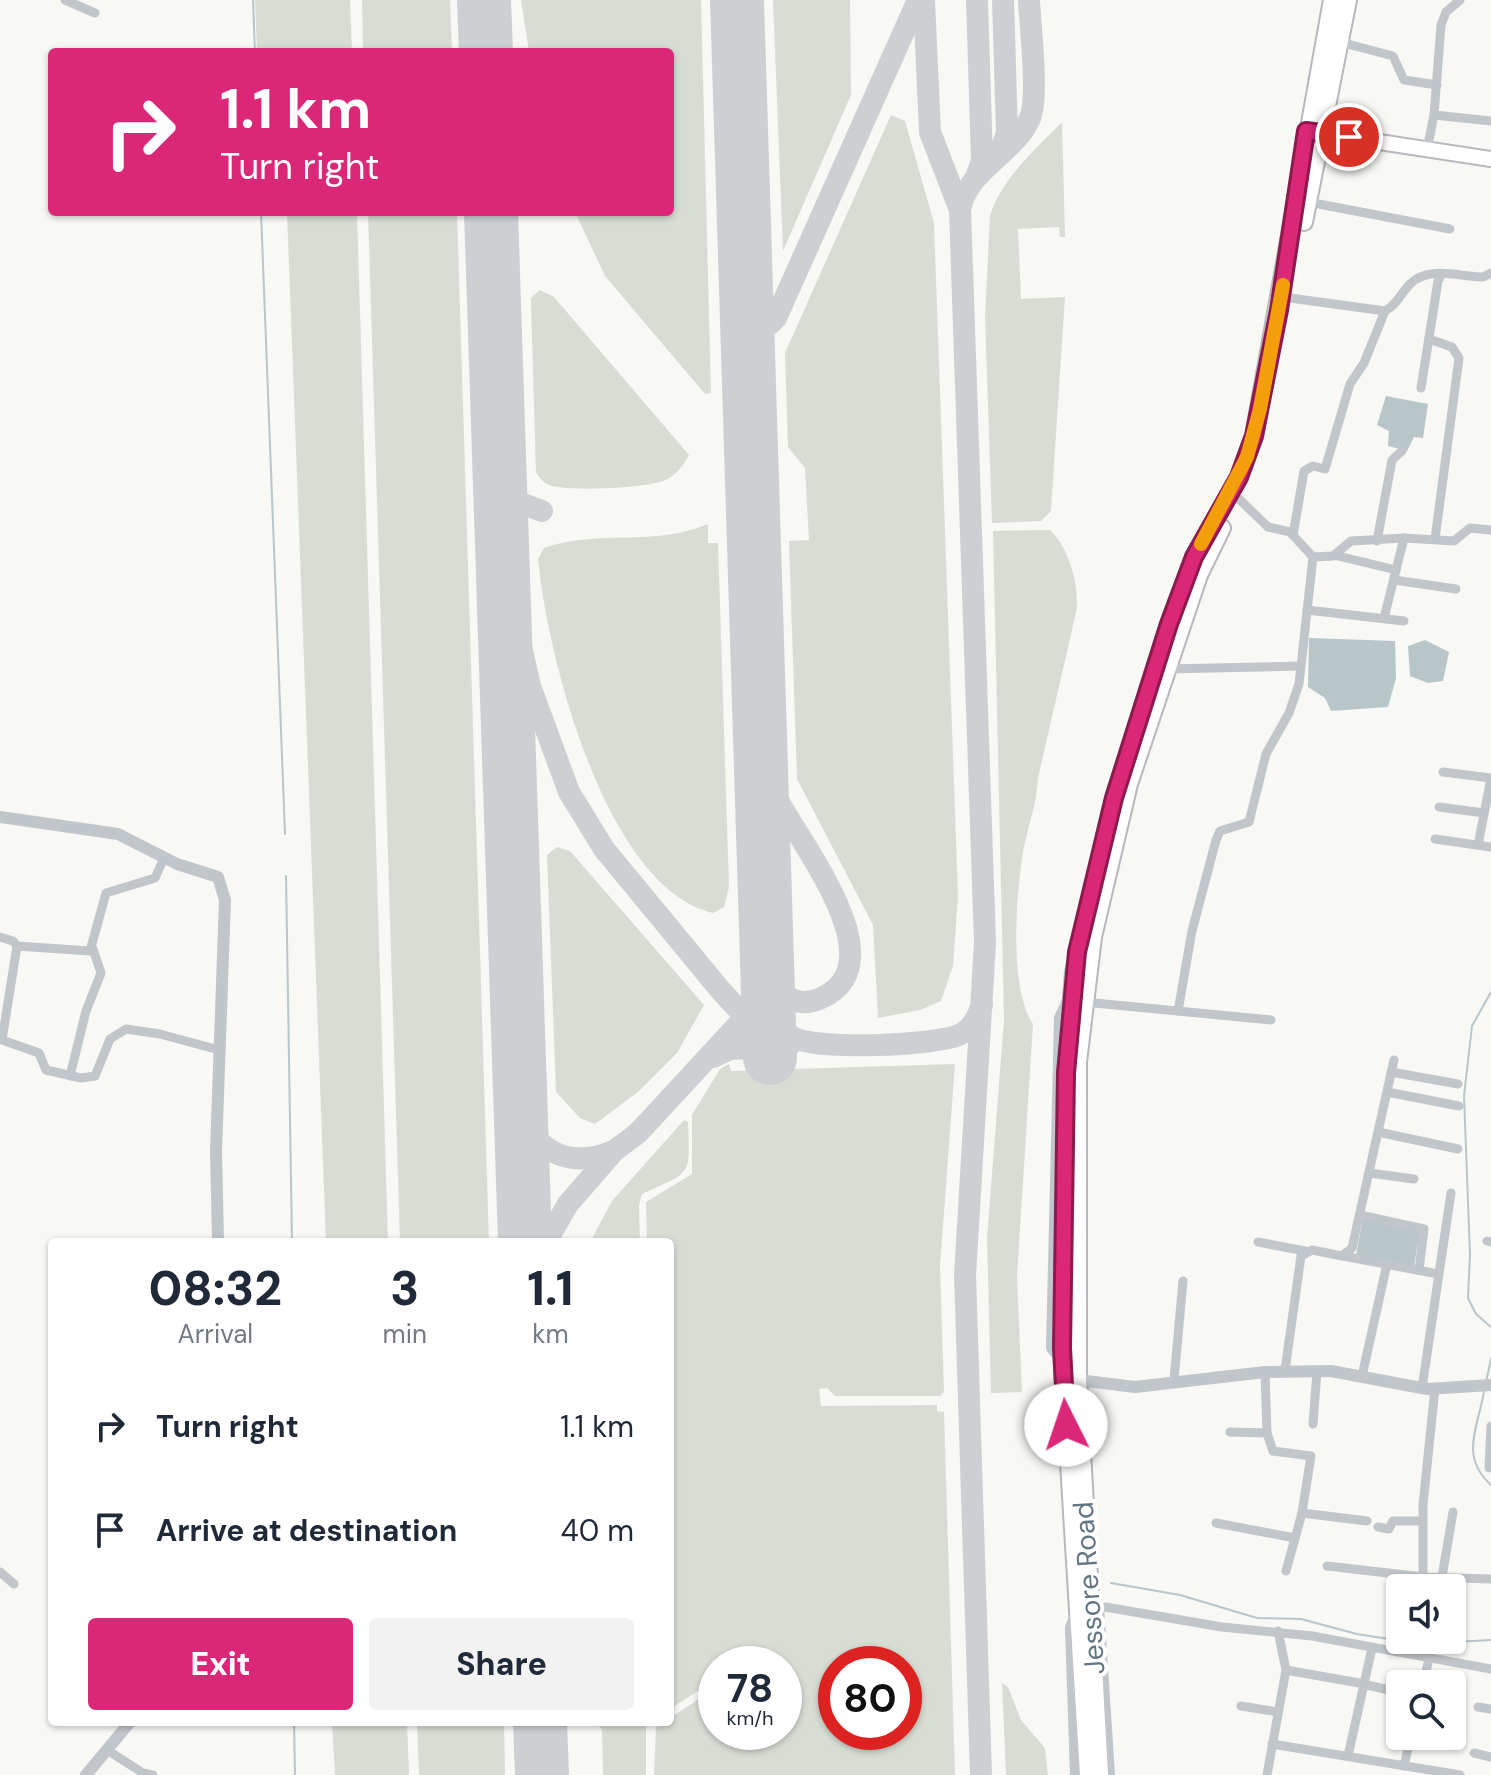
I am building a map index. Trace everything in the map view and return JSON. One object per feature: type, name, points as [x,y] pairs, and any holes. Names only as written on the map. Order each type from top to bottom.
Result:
[{"type":"highway","points":[[1076,1379],[1062,1360],[1066,1073],[1088,901],[1133,732],[1194,557],[1239,477],[1254,436],[1313,132],[1332,0]]},
{"type":"highway","name":"Jessore Road","points":[[1100,1775],[1076,1379],[1078,997],[1129,784],[1166,669],[1199,575],[1239,499],[1264,436],[1308,202],[1313,132],[1340,42],[1348,0]]},
{"type":"highway","points":[[1088,1775],[1089,1611]]},
{"type":"main road","points":[[1313,132],[1491,159]]},
{"type":"street","points":[[65,0],[95,13]]},
{"type":"street","points":[[1427,150],[1434,115],[1441,25],[1446,12],[1460,0]]},
{"type":"street","points":[[1340,42],[1393,56],[1404,80],[1437,85]]},
{"type":"street","points":[[1434,115],[1491,121]]},
{"type":"street","points":[[1308,202],[1450,229]]},
{"type":"street","points":[[1290,298],[1385,311],[1393,308],[1418,277],[1442,274],[1488,278]]},
{"type":"street","points":[[1421,388],[1442,274]]},
{"type":"street","points":[[1293,535],[1304,471],[1313,466],[1325,469],[1350,384],[1364,363],[1385,311]]},
{"type":"street","points":[[1429,339],[1458,352],[1459,370],[1435,539]]},
{"type":"street","points":[[1377,541],[1392,460],[1402,451]]},
{"type":"street","points":[[1178,1011],[1192,931],[1216,840],[1220,831],[1249,822],[1266,754],[1295,698],[1301,666],[1313,557],[1293,535],[1260,522],[1239,499]]},
{"type":"street","points":[[1334,555],[1351,541],[1404,538],[1454,541],[1470,528],[1491,530]]},
{"type":"street","points":[[1384,618],[1404,538]]},
{"type":"street","points":[[1313,557],[1334,555],[1395,575],[1456,589]]},
{"type":"street","points":[[1307,610],[1404,621]]},
{"type":"street","points":[[1166,669],[1301,666]]},
{"type":"street","points":[[1443,772],[1491,778],[1484,813],[1486,830],[1478,845]]},
{"type":"street","points":[[1439,807],[1484,813]]},
{"type":"street","points":[[0,817],[118,834],[164,858],[218,877],[225,900],[216,1151],[218,1238]]},
{"type":"street","points":[[1435,839],[1491,847]]},
{"type":"street","points":[[70,1076],[86,1011],[101,973],[93,949],[108,891],[155,878],[164,858]]},
{"type":"street","points":[[0,937],[17,946],[85,952],[93,949]]},
{"type":"street","points":[[17,946],[2,1040],[34,1050],[46,1070],[70,1076],[95,1076],[110,1039],[126,1029],[160,1034],[219,1050]]},
{"type":"street","points":[[1078,997],[1271,1020]]},
{"type":"street","points":[[1342,1256],[1352,1248],[1394,1060]]},
{"type":"street","points":[[1391,1072],[1458,1084]]},
{"type":"street","points":[[1387,1092],[1459,1106]]},
{"type":"street","points":[[1378,1132],[1458,1149]]},
{"type":"street","points":[[1369,1173],[1414,1179]]},
{"type":"street","points":[[1423,1574],[1428,1388],[1438,1274],[1451,1193]]},
{"type":"street","points":[[1360,1215],[1424,1229],[1419,1270]]},
{"type":"street","points":[[1258,1242],[1438,1274]]},
{"type":"street","points":[[1285,1370],[1301,1256],[1305,1251]]},
{"type":"street","points":[[1362,1376],[1387,1264]]},
{"type":"street","points":[[1174,1380],[1183,1281]]},
{"type":"street","points":[[1076,1379],[1135,1387],[1174,1380],[1285,1370],[1362,1376],[1428,1388],[1488,1385]]},
{"type":"street","points":[[1313,1424],[1317,1371]]},
{"type":"street","points":[[1265,1372],[1267,1433],[1273,1451],[1311,1456],[1302,1513],[1286,1571]]},
{"type":"street","points":[[1489,1468],[1491,1426]]},
{"type":"street","points":[[1230,1432],[1267,1433]]},
{"type":"street","points":[[1443,1574],[1453,1512]]},
{"type":"street","points":[[1302,1513],[1367,1521]]},
{"type":"street","points":[[1378,1527],[1389,1529],[1393,1521],[1422,1521]]},
{"type":"street","points":[[1216,1523],[1295,1538]]},
{"type":"street","points":[[1327,1566],[1386,1576]]},
{"type":"street","points":[[0,1572],[14,1584]]},
{"type":"street","points":[[1466,1578],[1491,1579]]},
{"type":"street","points":[[1076,1775],[1071,1628],[1089,1611],[1105,1607],[1222,1627],[1278,1631],[1491,1669]]},
{"type":"street","points":[[1089,1611],[1109,1775]]},
{"type":"street","points":[[1267,1775],[1286,1670],[1278,1631]]},
{"type":"street","points":[[1348,1756],[1361,1684],[1372,1648]]},
{"type":"street","points":[[1426,1670],[1429,1659]]},
{"type":"street","points":[[1286,1670],[1386,1689]]},
{"type":"street","points":[[1241,1706],[1278,1712]]},
{"type":"street","points":[[1478,1707],[1491,1709]]},
{"type":"street","points":[[86,1775],[127,1726]]},
{"type":"street","points":[[1272,1744],[1425,1772],[1460,1775]]},
{"type":"street","points":[[107,1750],[143,1773],[153,1775]]},
{"type":"street","points":[[1404,1766],[1408,1750]]},
{"type":"street","points":[[1474,1753],[1491,1757]]},
{"type":"shaded area","points":[[255,0],[350,0],[352,48],[257,48]]},
{"type":"shaded area","points":[[362,0],[450,0],[452,48],[363,48]]},
{"type":"shaded area","points":[[521,0],[701,0],[711,393],[705,394],[605,276],[577,216],[674,216],[674,48],[528,48]]},
{"type":"shaded area","points":[[773,0],[850,0],[851,95],[783,251]]},
{"type":"shaded area","points":[[891,115],[905,121],[934,223],[958,896],[953,966],[941,1001],[920,1010],[878,1018],[873,925],[797,779],[789,541],[809,540],[805,468],[788,447],[785,353]]},
{"type":"shaded area","points":[[1062,122],[1065,237],[1060,237],[1059,227],[1018,229],[1021,299],[1065,297],[1051,511],[1041,521],[992,523],[985,317],[990,216],[1011,177]]},
{"type":"shaded area","points":[[287,216],[357,216],[388,1238],[326,1238]]},
{"type":"shaded area","points":[[368,216],[457,216],[489,1238],[400,1238]]},
{"type":"shaded area","points":[[540,290],[554,297],[689,455],[672,476],[640,486],[588,489],[549,485],[538,476],[531,298]]},
{"type":"shaded area","points":[[1386,396],[1428,404],[1423,438],[1414,437],[1407,451],[1388,446],[1389,431],[1377,425]]},
{"type":"shaded area","points":[[708,524],[708,543],[718,543],[729,887],[724,907],[713,913],[675,895],[641,860],[613,815],[588,762],[569,706],[554,651],[538,559],[544,548],[564,542],[667,535]]},
{"type":"shaded area","points":[[1050,530],[1057,537],[1071,566],[1077,608],[1038,778],[1022,858],[1018,898],[1017,967],[1025,1008],[1033,1024],[1017,1277],[1022,1392],[991,1393],[987,1238],[1004,1020],[993,531]]},
{"type":"shaded area","points":[[1309,638],[1395,641],[1396,678],[1388,707],[1331,711],[1325,698],[1308,687]]},
{"type":"shaded area","points":[[1425,640],[1449,652],[1443,681],[1428,683],[1410,676],[1408,646]]},
{"type":"shaded area","points":[[557,847],[570,851],[704,1005],[677,1053],[639,1091],[595,1124],[580,1118],[556,1092],[547,855]]},
{"type":"shaded area","points":[[729,1064],[731,1071],[955,1064],[940,1266],[944,1392],[940,1396],[835,1396],[827,1388],[819,1389],[821,1406],[937,1405],[937,1411],[944,1412],[955,1775],[654,1775],[656,1727],[674,1726],[674,1715],[698,1700],[698,1750],[802,1750],[802,1646],[698,1646],[698,1691],[674,1706],[674,1238],[647,1238],[646,1202],[692,1174],[692,1115],[720,1069]]},
{"type":"shaded area","points":[[684,1120],[688,1122],[688,1163],[679,1176],[642,1194],[639,1205],[640,1238],[592,1238],[612,1201]]},
{"type":"shaded area","points":[[1363,1218],[1420,1229],[1414,1267],[1356,1255]]},
{"type":"shaded area","points":[[1002,1683],[1008,1687],[1021,1720],[1045,1748],[1048,1775],[1006,1775]]},
{"type":"shaded area","points":[[332,1726],[407,1726],[409,1775],[335,1775]]},
{"type":"shaded area","points":[[417,1726],[504,1726],[505,1775],[419,1775]]},
{"type":"shaded area","points":[[599,1726],[646,1726],[646,1775],[603,1775],[602,1730]]},
{"type":"waterway","points":[[253,0],[255,48]]},
{"type":"waterway","points":[[261,216],[285,834]]},
{"type":"waterway","points":[[286,876],[292,1238]]},
{"type":"waterway","points":[[1491,992],[1472,1026],[1464,1096],[1470,1255],[1468,1298],[1476,1314],[1491,1327]]},
{"type":"waterway","points":[[1486,1382],[1491,1359]]},
{"type":"waterway","points":[[1484,1392],[1473,1453],[1482,1475],[1491,1485]]},
{"type":"waterway","points":[[1111,1583],[1180,1595],[1257,1618],[1301,1619],[1357,1634],[1420,1644],[1491,1640]]},
{"type":"waterway","points":[[294,1726],[295,1775]]},
{"type":"taxiway","points":[[746,284],[751,315],[770,324],[776,318],[918,0]]},
{"type":"taxiway","points":[[924,0],[930,132],[960,210],[985,943],[965,1275],[981,1775]]},
{"type":"taxiway","points":[[976,177],[982,161],[977,0]]},
{"type":"taxiway","points":[[1001,150],[1007,133],[1003,0]]},
{"type":"taxiway","points":[[960,210],[972,183],[1014,142],[1030,118],[1034,78],[1029,0]]},
{"type":"taxiway","points":[[499,471],[515,501],[542,511]]},
{"type":"taxiway","points":[[502,563],[530,686],[569,792],[604,849],[722,992],[765,1038],[789,1046]]},
{"type":"taxiway","points":[[759,727],[764,761],[774,793],[836,902],[847,932],[850,959],[842,982],[819,999],[798,1002],[783,993],[777,985],[765,957]]},
{"type":"taxiway","points":[[548,1238],[568,1204],[614,1151],[638,1133],[747,1015],[756,1000],[765,961]]},
{"type":"taxiway","points":[[766,975],[772,1008],[779,1024],[791,1036],[823,1044],[902,1044],[948,1038],[968,1029],[982,1005]]},
{"type":"taxiway","points":[[713,1057],[730,1049],[781,1046]]},
{"type":"taxiway","points":[[520,1111],[535,1138],[557,1154],[583,1158],[613,1151]]},
{"type":"runway","points":[[484,0],[486,48]]},
{"type":"runway","points":[[737,0],[770,1058]]},
{"type":"runway","points":[[491,216],[525,1238]]},
{"type":"runway","points":[[540,1726],[542,1775]]},
{"type":"slow traffic","points":[[1201,544],[1239,477],[1254,436],[1283,285]]},
{"type":"route","points":[[1066,1425],[1062,1348],[1066,1073],[1068,1025],[1082,924],[1133,732],[1169,624],[1194,557],[1239,477],[1254,436],[1279,310],[1306,131],[1349,137]]}]
